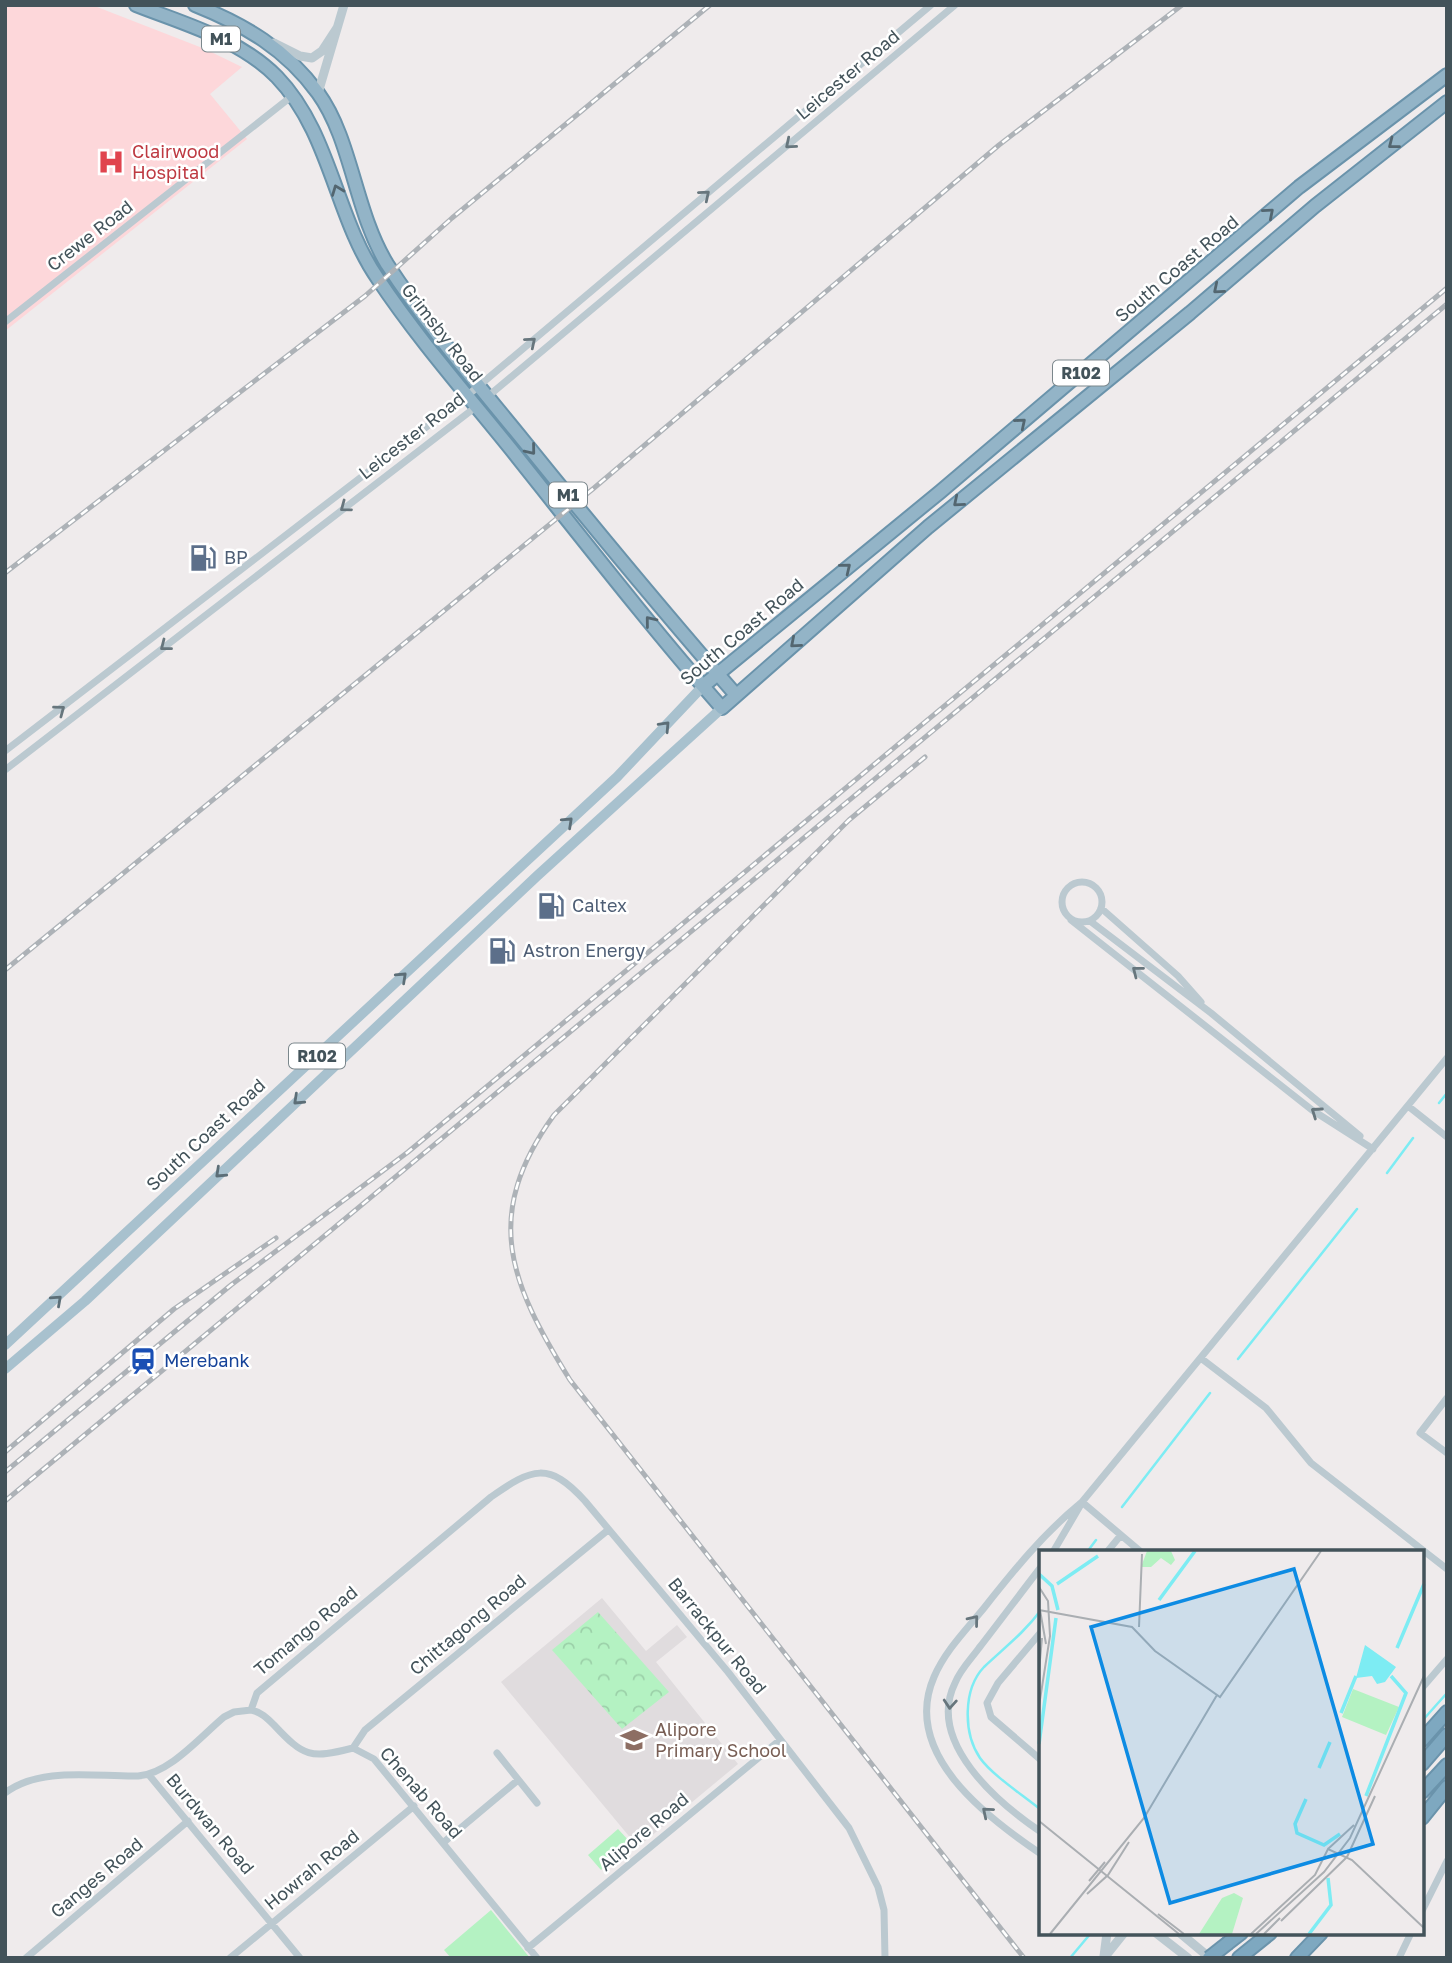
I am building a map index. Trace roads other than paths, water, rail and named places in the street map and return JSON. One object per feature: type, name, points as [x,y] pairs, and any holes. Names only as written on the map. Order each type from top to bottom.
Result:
[{"type":"highway","name":"Grimsby Road","points":[[136,5],[226,41],[276,77],[292,96],[314,132],[362,253],[380,283],[722,708]]},
{"type":"highway","name":"Grimsby Road","points":[[195,5],[263,37],[288,58],[318,93],[337,132],[377,246],[401,283],[479,386],[736,695]]},
{"type":"highway","name":"South Coast Road","points":[[703,686],[940,492],[1299,187],[1447,75]]},
{"type":"highway","points":[[1414,101],[1427,118]]},
{"type":"highway","name":"R102","points":[[722,708],[929,527],[1190,313],[1315,206],[1447,102]]},
{"type":"highway","points":[[362,253],[377,246]]},
{"type":"highway","points":[[1175,295],[1190,313]]},
{"type":"highway","points":[[1424,1738],[1447,1712]]},
{"type":"highway","points":[[1424,1762],[1447,1735]]},
{"type":"highway","points":[[1424,1790],[1447,1765]]},
{"type":"highway","points":[[1424,1816],[1447,1787]]},
{"type":"highway","points":[[1209,1958],[1238,1935]]},
{"type":"highway","points":[[1241,1956],[1267,1935]]},
{"type":"highway","points":[[1297,1958],[1319,1935]]},
{"type":"main road","name":"South Coast Road","points":[[5,1345],[509,877],[641,751],[703,686]]},
{"type":"main road","name":"R102","points":[[5,1369],[111,1276],[520,892],[722,708]]},
{"type":"main road","points":[[641,751],[656,767]]},
{"type":"main road","points":[[509,877],[520,892]]},
{"type":"main road","points":[[427,953],[440,967]]},
{"type":"main road","points":[[373,1003],[387,1017]]},
{"type":"main road","points":[[341,1033],[355,1047]]},
{"type":"main road","points":[[257,1111],[270,1127]]},
{"type":"main road","points":[[96,1261],[111,1276]]},
{"type":"street","points":[[318,93],[344,5]]},
{"type":"street","name":"Leicester Road","points":[[5,751],[468,395],[931,5]]},
{"type":"street","name":"Leicester Road","points":[[5,770],[477,406],[595,310],[955,5]]},
{"type":"street","points":[[263,37],[300,56],[312,58],[322,51],[337,28]]},
{"type":"street","points":[[894,36],[903,48]]},
{"type":"street","name":"Crewe Road","points":[[5,322],[292,96]]},
{"type":"street","points":[[584,297],[595,310]]},
{"type":"street","points":[[1090,921],[1101,908],[1102,899],[1095,887],[1076,883],[1065,890],[1061,903],[1071,920],[1312,1110],[1373,1149]]},
{"type":"street","points":[[1101,908],[1178,976],[1211,1013]]},
{"type":"street","points":[[1071,920],[1090,921],[1338,1115],[1373,1149]]},
{"type":"street","points":[[1039,1852],[975,1801],[942,1764],[929,1739],[928,1697],[933,1678],[946,1655],[1051,1527],[1082,1502],[1447,1058]]},
{"type":"street","points":[[1408,1106],[1447,1137]]},
{"type":"street","points":[[1202,1359],[1266,1408],[1311,1463],[1423,1550]]},
{"type":"street","points":[[1447,1398],[1420,1433],[1447,1453]]},
{"type":"street","name":"Barrackpur Road","points":[[540,1472],[556,1475],[569,1483],[728,1672],[849,1828],[869,1864],[884,1910],[885,1958]]},
{"type":"street","name":"Tomango Road","points":[[251,1710],[257,1693],[462,1521],[517,1478],[540,1472]]},
{"type":"street","points":[[1082,1502],[1139,1550]]},
{"type":"street","points":[[1054,1550],[1082,1502]]},
{"type":"street","name":"Chittagong Road","points":[[353,1748],[365,1730],[608,1530]]},
{"type":"street","points":[[1109,1550],[1121,1535]]},
{"type":"street","points":[[1424,1551],[1447,1569]]},
{"type":"street","points":[[1039,1570],[955,1681],[948,1708],[956,1744],[967,1763],[1020,1818],[1039,1831]]},
{"type":"street","points":[[1039,1634],[990,1694],[988,1703],[991,1717],[1039,1758]]},
{"type":"street","points":[[1424,1686],[1447,1659]]},
{"type":"street","points":[[5,1793],[22,1782],[43,1777],[149,1775],[224,1717],[234,1712],[251,1710]]},
{"type":"street","name":"Chenab Road","points":[[251,1710],[267,1717],[296,1749],[307,1754],[322,1755],[353,1748],[373,1759],[537,1958]]},
{"type":"street","name":"Alipore Road","points":[[528,1948],[780,1740]]},
{"type":"street","points":[[497,1753],[537,1803]]},
{"type":"street","name":"Burdwan Road","points":[[149,1775],[300,1958]]},
{"type":"street","points":[[443,1842],[518,1780]]},
{"type":"street","name":"Howrah Road","points":[[230,1958],[414,1806]]},
{"type":"street","name":"Ganges Road","points":[[26,1958],[188,1821]]},
{"type":"street","points":[[1424,1907],[1447,1861]]},
{"type":"street","points":[[1104,1958],[1107,1935]]},
{"type":"street","points":[[1104,1958],[1122,1935]]},
{"type":"street","points":[[1159,1935],[1188,1958]]},
{"type":"street","points":[[1182,1935],[1209,1958]]},
{"type":"street","points":[[1399,1958],[1410,1935]]},
{"type":"waterway","points":[[1439,1103],[1447,1093]]},
{"type":"waterway","points":[[1387,1173],[1413,1138]]},
{"type":"waterway","points":[[1238,1359],[1357,1209]]},
{"type":"waterway","points":[[1122,1507],[1210,1393]]},
{"type":"waterway","points":[[1088,1550],[1096,1540]]},
{"type":"waterway","points":[[1039,1612],[977,1676],[972,1687],[968,1711],[974,1748],[985,1765],[1039,1808]]},
{"type":"waterway","points":[[1424,1719],[1447,1693]]},
{"type":"waterway","points":[[1070,1958],[1089,1935]]},
{"type":"railway","points":[[5,573],[365,296],[452,218],[710,5]]},
{"type":"railway","points":[[5,970],[594,488],[999,145],[1182,5]]},
{"type":"railway","points":[[5,1472],[231,1285],[408,1152],[1447,288]]},
{"type":"railway","points":[[5,1501],[1447,304]]},
{"type":"railway","points":[[925,757],[849,820],[554,1115],[531,1151],[517,1185],[511,1218],[512,1249],[519,1280],[532,1312],[570,1380],[1024,1958]]},
{"type":"railway","points":[[5,1452],[174,1309],[276,1238]]},
{"type":"place","name":"Clairwood Hospital","points":[[111,162]]},
{"type":"place","name":"BP","points":[[203,558]]},
{"type":"place","name":"Caltex","points":[[551,906]]},
{"type":"place","name":"Astron Energy","points":[[502,951]]},
{"type":"place","name":"Merebank","points":[[143,1361]]},
{"type":"place","name":"Alipore Primary School","points":[[634,1740]]}]
